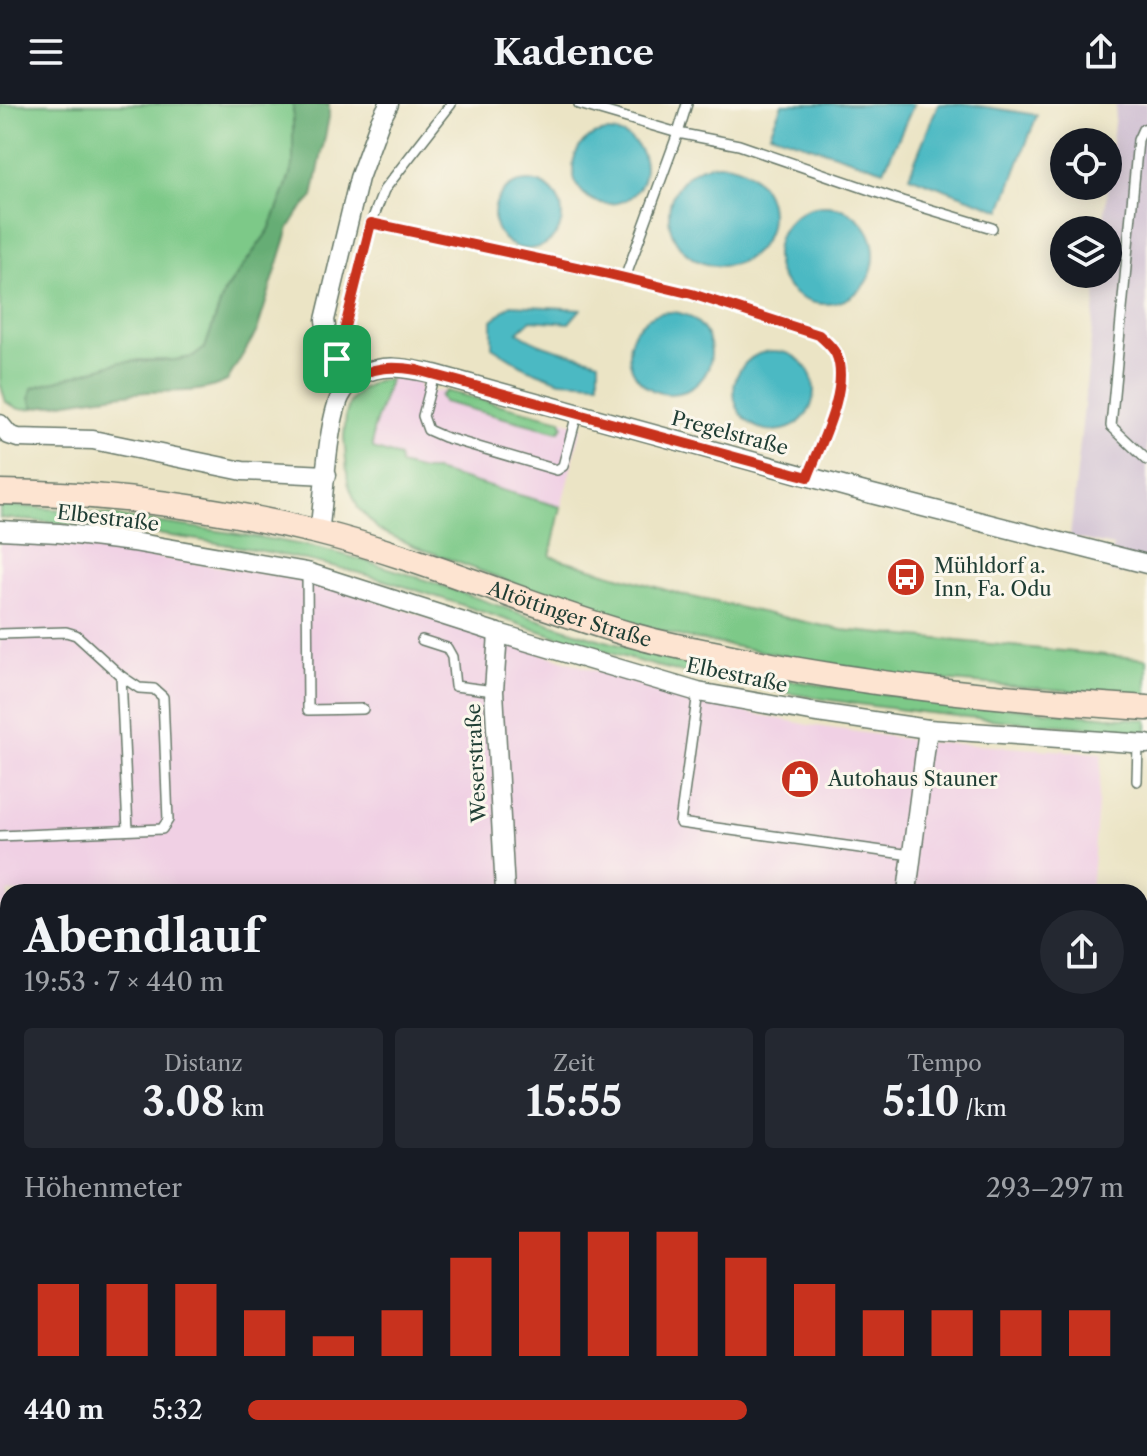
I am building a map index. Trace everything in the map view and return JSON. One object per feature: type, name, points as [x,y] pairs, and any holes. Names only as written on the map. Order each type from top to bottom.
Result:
[{"type":"main road","name":"Altöttinger Straße","points":[[0,492],[186,507],[319,533],[537,607],[642,638],[759,663],[845,678],[1147,708]]},
{"type":"street","points":[[319,533],[331,437],[340,398],[351,382],[329,347],[325,320],[359,178],[389,104]]},
{"type":"street","name":"Pregelstraße","points":[[351,382],[361,375],[384,368],[434,374],[808,477],[1147,564]]},
{"type":"street","points":[[0,424],[9,435],[18,438],[93,440],[243,471],[327,475]]},
{"type":"street","name":"Elbestraße","points":[[0,530],[133,542],[307,572],[698,692],[928,729],[1142,744]]},
{"type":"street","name":"Weserstraße","points":[[498,633],[494,691],[505,884]]},
{"type":"street","points":[[908,884],[928,729]]},
{"type":"lane","points":[[337,359],[371,223],[384,190],[451,104]]},
{"type":"lane","points":[[579,104],[678,133],[739,145],[992,228]]},
{"type":"lane","points":[[625,278],[687,104]]},
{"type":"lane","points":[[1147,128],[1143,129],[1138,140],[1111,426],[1147,460]]},
{"type":"lane","points":[[371,223],[692,294],[819,335],[838,358],[838,395],[808,477]]},
{"type":"lane","points":[[434,374],[423,416],[428,430],[542,466],[557,470],[563,466],[577,414]]},
{"type":"lane","points":[[307,572],[308,710],[363,709]]},
{"type":"lane","points":[[0,634],[66,632],[76,635],[121,676],[139,688],[154,689],[163,697],[168,820],[162,829],[0,836]]},
{"type":"lane","points":[[422,640],[447,648],[452,657],[455,686],[494,691]]},
{"type":"lane","points":[[121,676],[128,830]]},
{"type":"lane","points":[[698,692],[680,823],[911,855]]},
{"type":"lane","points":[[1137,781],[1142,744]]},
{"type":"shaded area","points":[[1116,104],[1147,104],[1147,577],[1109,572],[1113,546],[1070,537],[1097,288],[1122,288],[1122,216],[1104,216],[1106,200],[1122,200],[1122,128],[1114,128]]},
{"type":"shaded area","points":[[390,379],[419,380],[419,389],[429,392],[446,391],[582,426],[561,507],[435,471],[399,465],[399,457],[373,449],[373,431]]},
{"type":"shaded area","points":[[0,540],[94,548],[295,578],[653,689],[809,725],[927,742],[1102,753],[1092,884],[0,884]]},
{"type":"green space","points":[[0,104],[293,104],[293,165],[285,190],[269,230],[224,293],[205,348],[193,357],[138,360],[33,388],[30,398],[34,408],[19,409],[6,402],[0,383]]},
{"type":"green space","points":[[293,104],[329,104],[313,197],[289,228],[257,331],[227,381],[197,390],[119,395],[34,408],[30,398],[32,388],[120,362],[193,357],[205,348],[224,293],[269,230],[285,190],[293,165]]},
{"type":"green space","points":[[390,379],[373,431],[373,449],[399,457],[400,465],[435,471],[561,507],[550,556],[683,595],[842,630],[1147,659],[1147,697],[903,677],[683,637],[569,604],[414,546],[379,530],[358,508],[348,483],[344,437],[350,402],[361,389],[376,381]]},
{"type":"green space","points":[[446,391],[561,420],[563,427],[558,432],[443,402],[440,396]]},
{"type":"green space","points":[[0,506],[102,514],[298,544],[398,571],[598,639],[702,664],[892,695],[1147,720],[1147,732],[912,711],[739,684],[640,662],[403,586],[319,563],[183,538],[0,518]]},
{"type":"water","points":[[782,104],[914,104],[884,170],[770,133]]},
{"type":"water","points":[[938,104],[968,104],[1037,115],[1001,210],[909,176]]},
{"type":"water","points":[[609,132],[635,142],[645,168],[635,194],[609,204],[583,194],[573,168],[583,142]]},
{"type":"water","points":[[720,164],[739,168],[756,179],[767,196],[771,215],[767,234],[756,251],[739,262],[720,266],[701,262],[684,251],[673,234],[669,215],[673,196],[684,179],[701,168]]},
{"type":"water","points":[[528,181],[552,191],[562,215],[552,239],[528,249],[504,239],[494,215],[504,191]]},
{"type":"water","points":[[825,206],[844,209],[860,220],[871,236],[874,255],[871,274],[860,290],[844,301],[825,304],[806,301],[790,290],[779,274],[776,255],[779,236],[790,220],[806,209]]},
{"type":"water","points":[[511,305],[581,309],[569,323],[531,320],[518,332],[547,346],[599,361],[599,383],[560,381],[526,368],[492,347],[492,320]]},
{"type":"water","points":[[670,312],[686,315],[699,324],[708,337],[711,353],[708,369],[699,382],[686,391],[670,394],[654,391],[641,382],[632,369],[629,353],[632,337],[641,324],[654,315]]},
{"type":"water","points":[[774,351],[789,354],[802,363],[811,376],[814,391],[811,406],[802,419],[789,428],[774,431],[759,428],[746,419],[737,406],[734,391],[737,376],[746,363],[759,354]]},
{"type":"place","name":"Mühldorf a. Inn, Fa. Odu","points":[[906,577]]},
{"type":"place","name":"Autohaus Stauner","points":[[800,779]]},
{"type":"route","points":[[371,223],[692,294],[819,335],[838,358],[838,395],[808,477],[417,370],[384,368],[361,375],[351,382],[337,359],[371,223]]}]
